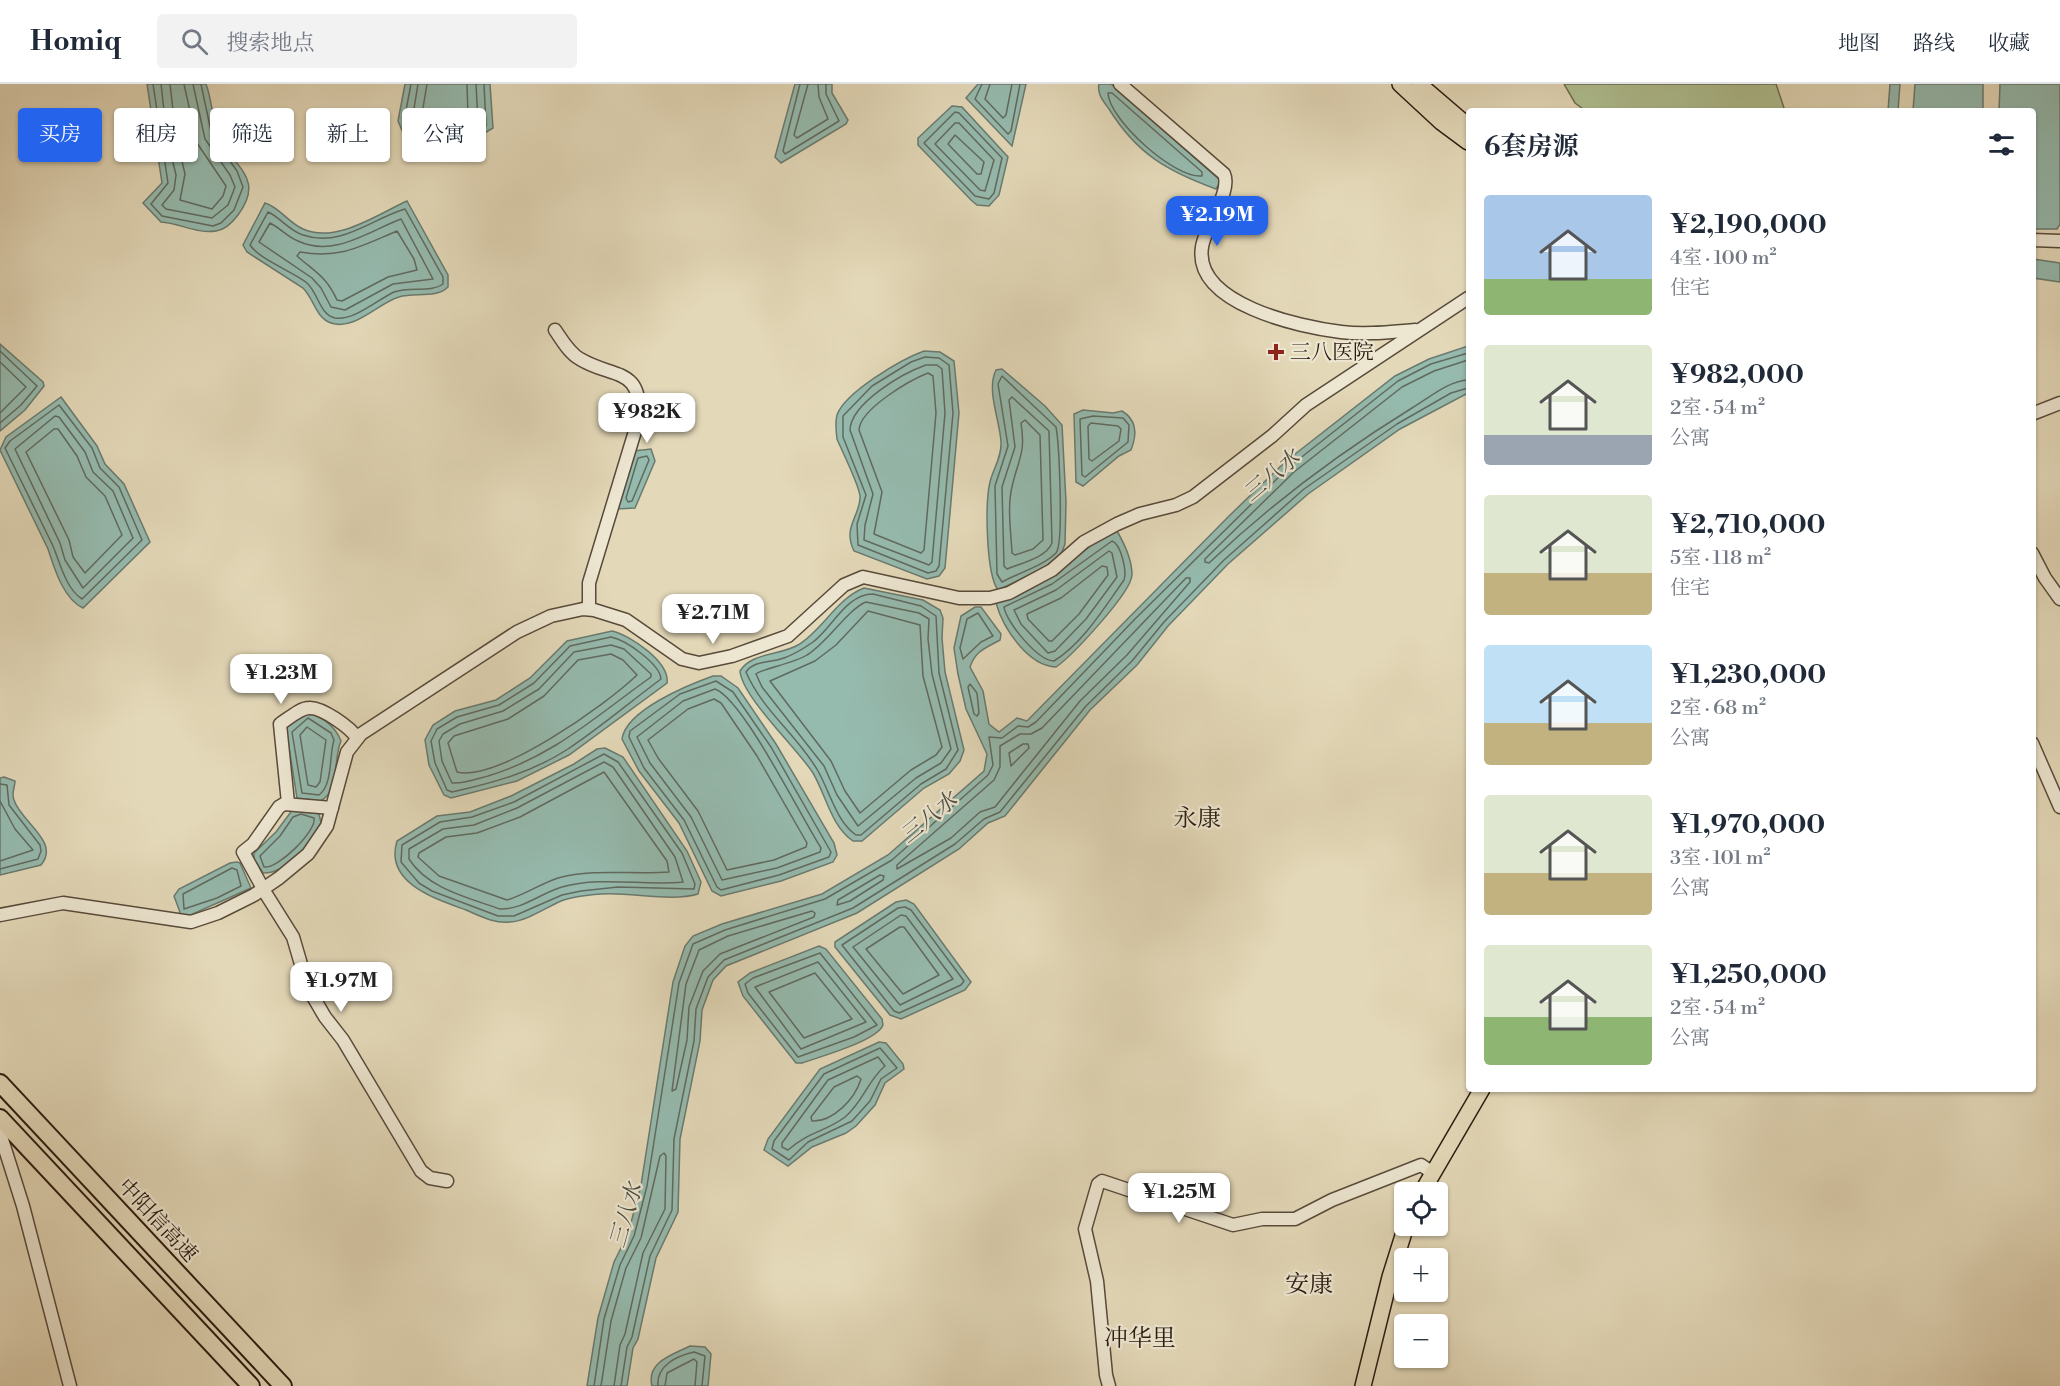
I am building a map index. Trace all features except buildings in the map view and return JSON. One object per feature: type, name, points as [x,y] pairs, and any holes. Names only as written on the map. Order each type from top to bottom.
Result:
[{"type":"highway","name":"中阳信高速","points":[[0,1083],[283,1386]]},
{"type":"highway","points":[[0,1118],[251,1386]]},
{"type":"main road","points":[[1400,84],[1441,122],[1466,141]]},
{"type":"main road","points":[[1419,84],[1466,124]]},
{"type":"main road","points":[[1428,1182],[1480,1092]]},
{"type":"main road","points":[[1438,1182],[1490,1092]]},
{"type":"main road","points":[[1363,1386],[1403,1236]]},
{"type":"main road","points":[[1374,1386],[1394,1301]]},
{"type":"street","points":[[1120,84],[1226,178],[1225,191],[1204,237],[1201,254],[1206,274],[1215,286],[1253,309],[1321,329],[1359,333],[1416,330]]},
{"type":"street","points":[[2036,240],[2060,241]]},
{"type":"street","points":[[0,915],[63,903],[185,922],[218,913],[263,889],[308,855],[325,831],[347,752],[357,738],[517,632],[551,616],[588,609],[626,620],[682,659],[699,663],[732,656],[788,636],[844,585],[863,577],[950,597],[975,599],[1000,596],[1052,570],[1084,542],[1117,524],[1140,514],[1168,508],[1193,497],[1272,436],[1306,405],[1416,330],[1466,299]]},
{"type":"street","points":[[555,330],[568,348],[581,360],[631,380],[639,400],[639,418],[589,583],[588,609]]},
{"type":"street","points":[[2036,412],[2060,403]]},
{"type":"street","points":[[2036,560],[2060,599]]},
{"type":"street","points":[[288,802],[280,724],[301,710],[312,708],[346,725],[357,738]]},
{"type":"street","points":[[2036,752],[2060,807]]},
{"type":"street","points":[[332,808],[288,802],[279,807],[253,844],[243,852],[293,937],[308,988],[325,1017],[343,1040],[417,1166],[430,1178],[447,1182]]},
{"type":"street","points":[[0,1133],[23,1206],[70,1386]]},
{"type":"street","points":[[1109,1386],[1097,1281],[1085,1229],[1098,1184],[1102,1181],[1233,1225],[1262,1219],[1295,1219],[1332,1200],[1421,1165],[1433,1173]]},
{"type":"green space","points":[[1564,84],[1776,84],[1784,108],[1582,108],[1575,103]]},
{"type":"water","points":[[147,84],[206,84],[212,108],[210,108],[210,162],[236,162],[248,181],[249,190],[246,202],[238,215],[222,229],[209,232],[161,222],[143,203],[162,183],[159,162],[198,162],[198,108],[151,108]]},
{"type":"water","points":[[405,84],[490,84],[493,128],[486,132],[486,108],[402,108],[402,130],[398,121]]},
{"type":"water","points":[[795,84],[832,84],[832,93],[848,120],[846,124],[781,163],[775,157]]},
{"type":"water","points":[[978,84],[1026,84],[1012,146],[966,98]]},
{"type":"water","points":[[1099,84],[1111,84],[1221,181],[1216,189],[1168,168],[1142,149],[1120,125],[1103,100]]},
{"type":"water","points":[[1890,84],[1900,84],[1898,108],[1888,108]]},
{"type":"water","points":[[1915,84],[1983,84],[1983,108],[1913,108]]},
{"type":"water","points":[[2000,84],[2060,84],[2060,224],[2057,229],[2036,229],[2036,108],[1999,108]]},
{"type":"water","points":[[952,106],[962,107],[1008,157],[999,195],[989,206],[977,205],[971,200],[918,145],[918,138]]},
{"type":"water","points":[[407,201],[448,275],[448,287],[438,293],[399,297],[349,323],[326,321],[318,313],[303,288],[247,252],[243,245],[265,203],[303,229],[316,233],[329,233],[356,226]]},
{"type":"water","points":[[2036,259],[2060,263],[2060,282],[2036,278]]},
{"type":"water","points":[[0,344],[43,382],[44,386],[25,410],[0,431]]},
{"type":"water","points":[[1466,347],[1466,394],[1400,429],[1308,494],[1228,564],[1168,626],[1137,665],[1090,710],[1005,816],[988,823],[959,849],[857,913],[726,966],[713,980],[702,1010],[700,1041],[680,1139],[678,1212],[656,1258],[638,1339],[633,1348],[627,1386],[587,1386],[598,1318],[614,1262],[628,1234],[641,1185],[673,982],[685,946],[693,936],[722,924],[822,894],[888,855],[984,771],[987,754],[966,709],[954,648],[961,616],[975,607],[981,607],[1001,634],[1000,640],[978,653],[970,667],[983,691],[989,724],[999,732],[1017,718],[1027,721],[1285,462],[1395,376],[1429,359]]},
{"type":"water","points":[[924,351],[940,352],[954,361],[959,413],[945,568],[939,576],[927,579],[854,551],[850,535],[860,496],[854,476],[837,439],[836,427],[837,415],[851,396],[875,377]]},
{"type":"water","points":[[1002,369],[1045,406],[1062,425],[1066,502],[1065,544],[1060,557],[1043,569],[998,590],[994,582],[989,554],[987,505],[990,482],[1001,447],[992,387],[996,370]]},
{"type":"water","points":[[61,397],[97,446],[105,464],[124,484],[150,542],[83,608],[70,598],[60,582],[48,549],[0,450],[6,437]]},
{"type":"water","points":[[1083,410],[1113,413],[1122,411],[1131,419],[1135,433],[1131,450],[1119,456],[1083,486],[1076,482],[1074,414]]},
{"type":"water","points":[[651,449],[655,461],[635,508],[617,509],[633,451]]},
{"type":"water","points":[[1117,531],[1131,564],[1132,575],[1129,584],[1112,609],[1064,661],[1056,667],[1036,660],[1018,644],[1004,623],[996,603],[1048,579],[1093,544]]},
{"type":"water","points":[[864,588],[923,600],[940,610],[943,618],[945,672],[964,750],[960,761],[949,774],[924,788],[862,841],[853,841],[845,835],[834,819],[813,773],[750,694],[740,671],[751,660],[791,648],[807,639],[845,599]]},
{"type":"water","points":[[612,631],[629,638],[656,658],[666,675],[667,683],[569,755],[517,781],[451,798],[444,795],[429,765],[425,740],[433,725],[455,711],[496,700],[530,678],[567,641]]},
{"type":"water","points":[[713,676],[721,676],[738,688],[776,744],[834,843],[837,855],[833,862],[781,881],[721,896],[712,891],[679,823],[639,771],[622,739],[626,728],[634,718],[646,709],[674,692]]},
{"type":"water","points":[[304,712],[326,722],[335,730],[341,741],[331,791],[320,801],[297,798],[286,728]]},
{"type":"water","points":[[605,748],[623,757],[687,851],[701,882],[698,894],[676,897],[614,894],[582,896],[561,901],[523,919],[499,922],[428,894],[415,887],[398,868],[395,856],[397,841],[437,816],[470,812],[511,796],[574,764],[597,749]]},
{"type":"water","points":[[0,778],[15,781],[14,800],[43,840],[46,856],[41,865],[0,875]]},
{"type":"water","points":[[293,809],[319,814],[321,823],[305,847],[289,863],[272,872],[263,873],[254,859],[254,853],[276,832]]},
{"type":"water","points":[[230,863],[240,863],[251,888],[186,917],[181,915],[174,896],[179,889]]},
{"type":"water","points":[[906,900],[914,904],[971,982],[965,990],[901,1019],[890,1015],[835,947],[835,942],[896,902]]},
{"type":"water","points":[[819,946],[826,949],[882,1019],[883,1025],[870,1037],[834,1053],[796,1063],[743,996],[738,982],[750,973]]},
{"type":"water","points":[[879,1042],[886,1043],[903,1064],[904,1069],[885,1083],[875,1105],[856,1126],[846,1133],[812,1147],[788,1166],[764,1150],[768,1139],[820,1069]]},
{"type":"water","points":[[690,1346],[705,1347],[711,1354],[708,1386],[652,1386],[651,1378],[657,1365],[668,1356]]},
{"type":"place","name":"三八医院","points":[[1276,352]]},
{"type":"district","name":"永康","points":[[1197,818]]},
{"type":"district","name":"安康","points":[[1309,1284]]},
{"type":"district","name":"冲华里","points":[[1140,1338]]},
{"type":"water label","name":"三八水","points":[[1271,475]]},
{"type":"water label","name":"三八水","points":[[928,817]]},
{"type":"water label","name":"三八水","points":[[625,1215]]}]
